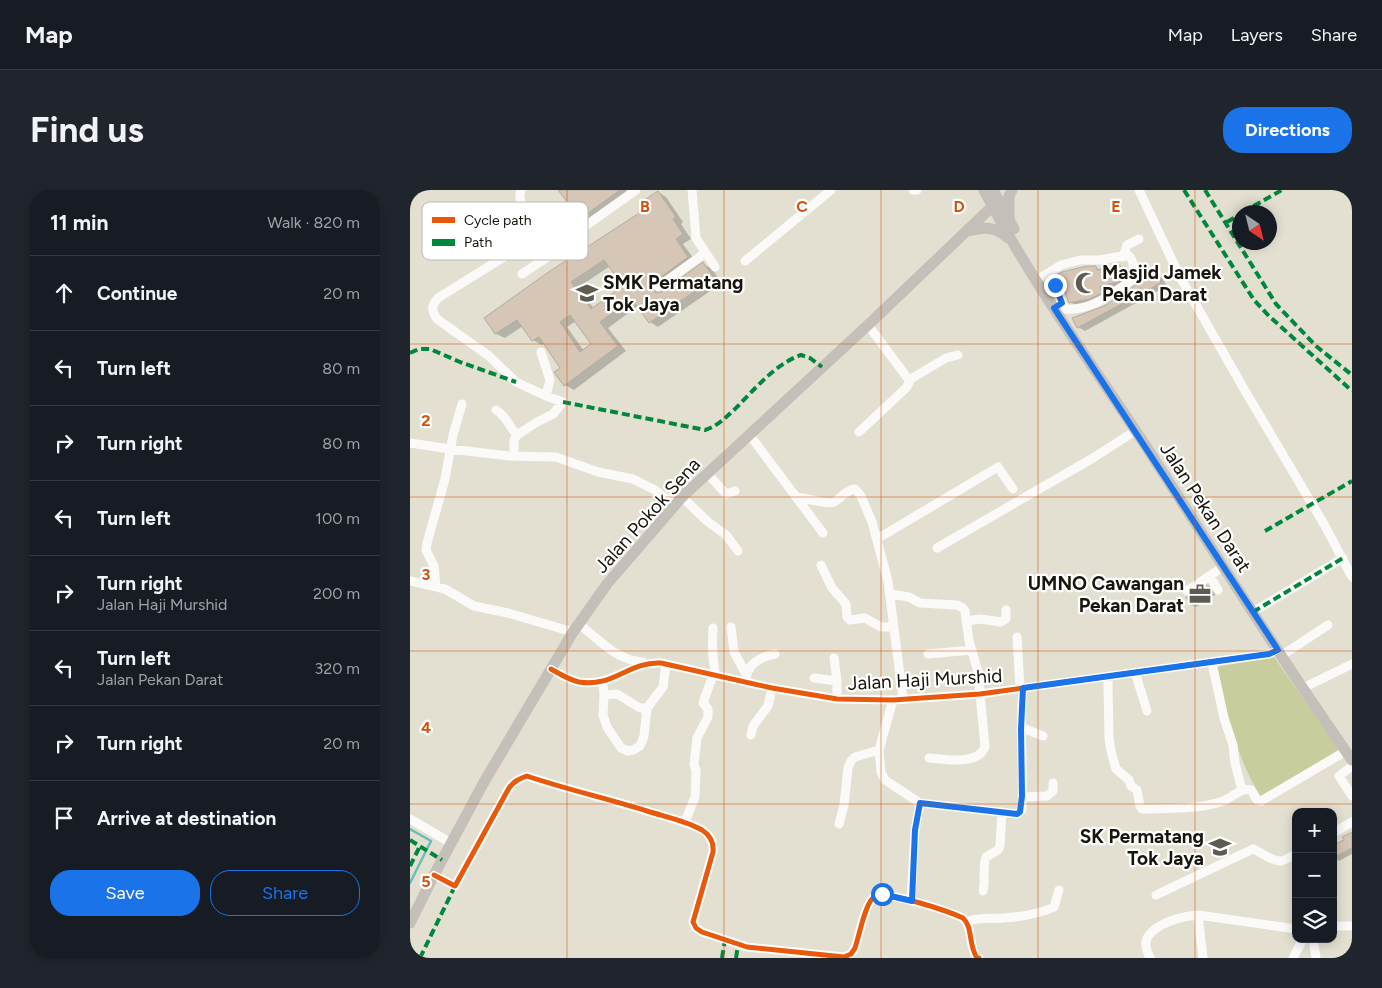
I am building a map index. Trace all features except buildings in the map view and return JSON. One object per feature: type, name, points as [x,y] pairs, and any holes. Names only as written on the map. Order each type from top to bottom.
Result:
[{"type":"main road","points":[[984,190],[995,199],[1010,222],[1035,276]]},
{"type":"main road","points":[[1010,190],[1008,206],[1010,222]]},
{"type":"main road","points":[[995,199],[1013,243],[1021,258],[1035,276]]},
{"type":"main road","name":"Jalan Pokok Sena","points":[[410,923],[438,876],[451,843],[484,782],[575,628],[607,584],[679,501],[707,473],[968,231],[995,199]]},
{"type":"main road","points":[[968,231],[980,228],[998,230],[1013,243]]},
{"type":"main road","name":"Jalan Pekan Darat","points":[[1035,276],[1058,305],[1135,431],[1223,567],[1349,755]]},
{"type":"street","points":[[521,190],[519,196],[521,202]]},
{"type":"street","points":[[588,224],[636,190]]},
{"type":"street","points":[[692,190],[696,238],[715,267]]},
{"type":"street","points":[[745,261],[831,190]]},
{"type":"street","points":[[912,190],[917,190]]},
{"type":"street","points":[[995,199],[1010,190]]},
{"type":"street","points":[[1139,190],[1180,277],[1343,558],[1352,577]]},
{"type":"street","points":[[1123,257],[1127,245],[1139,239]]},
{"type":"street","points":[[658,286],[705,253]]},
{"type":"street","points":[[1035,276],[1050,272],[1061,265],[1080,260],[1099,260],[1128,255],[1134,264],[1131,280],[1091,306],[1078,310],[1058,305],[1050,272]]},
{"type":"street","points":[[498,260],[438,298],[432,305],[432,312],[438,319],[489,356],[508,372],[516,382],[563,402],[553,414],[517,434],[514,440],[514,456]]},
{"type":"street","points":[[522,274],[543,260]]},
{"type":"street","points":[[868,325],[909,380]]},
{"type":"street","points":[[541,352],[550,380],[546,396]]},
{"type":"street","points":[[859,432],[906,388],[909,380],[946,358],[958,355]]},
{"type":"street","points":[[436,586],[434,566],[426,550],[427,543],[445,479],[450,449],[462,404]]},
{"type":"street","points":[[496,410],[505,416],[510,427],[517,434]]},
{"type":"street","points":[[937,548],[1093,458],[1135,431]]},
{"type":"street","points":[[749,434],[822,533]]},
{"type":"street","points":[[410,443],[514,456],[556,456],[598,472],[633,480],[679,501],[726,535],[738,551]]},
{"type":"street","points":[[877,539],[998,467],[1013,489]]},
{"type":"street","points":[[707,473],[726,494],[735,491]]},
{"type":"street","points":[[797,498],[818,500],[828,504],[834,502],[849,490],[854,489],[861,496],[883,560],[890,594],[903,699]]},
{"type":"street","points":[[1253,612],[1343,558]]},
{"type":"street","points":[[820,565],[832,588],[846,604],[847,617],[850,620],[865,618],[881,627],[893,627]]},
{"type":"street","points":[[1187,591],[1223,567]]},
{"type":"street","points":[[1210,576],[1218,590]]},
{"type":"street","points":[[410,581],[445,589],[474,606],[575,628]]},
{"type":"street","points":[[890,594],[909,597],[920,603],[957,605],[963,608],[969,641],[978,672],[985,741],[983,751],[973,758],[964,760],[929,758]]},
{"type":"street","points":[[966,621],[981,619],[1001,622],[1006,619],[1006,610]]},
{"type":"street","name":"Jalan Haji Murshid","points":[[575,628],[620,656],[634,662],[666,664],[715,675],[746,678],[772,688],[837,699],[893,700],[980,694],[1280,653],[1328,625]]},
{"type":"street","points":[[730,627],[734,652],[746,678]]},
{"type":"street","points":[[685,822],[695,798],[696,771],[694,764],[697,738],[708,717],[708,710],[703,703],[715,675],[712,647],[713,628]]},
{"type":"street","points":[[893,700],[879,750],[882,777],[920,803],[1019,814],[1022,810],[1021,688],[1017,637]]},
{"type":"street","points":[[928,654],[972,650]]},
{"type":"street","points":[[746,678],[753,663],[761,657],[775,654]]},
{"type":"street","points":[[834,658],[837,699]]},
{"type":"street","points":[[551,669],[578,682],[603,682],[648,662]]},
{"type":"street","points":[[1212,663],[1242,790]]},
{"type":"street","points":[[603,682],[603,715],[607,726],[620,748],[628,751],[633,750],[640,746],[644,736],[647,708],[663,687],[666,664]]},
{"type":"street","points":[[1303,688],[1352,664]]},
{"type":"street","points":[[1135,672],[1146,711]]},
{"type":"street","points":[[1110,676],[1108,685],[1110,738],[1116,768],[1129,780],[1131,786],[1137,790],[1142,809],[1199,806],[1224,801],[1242,790],[1248,789],[1251,790],[1257,800],[1261,801],[1349,755]]},
{"type":"street","points":[[814,678],[837,681]]},
{"type":"street","points":[[751,735],[753,726],[768,706],[772,688]]},
{"type":"street","points":[[604,695],[617,694],[640,708],[647,708]]},
{"type":"street","points":[[1021,729],[1043,736]]},
{"type":"street","points":[[839,824],[844,805],[848,768],[851,761],[856,757],[879,750]]},
{"type":"street","points":[[1352,766],[1340,776],[1352,796]]},
{"type":"street","points":[[438,876],[456,886],[513,783],[527,776],[685,822],[707,834],[712,839],[714,845],[693,922],[696,928],[702,932],[747,946],[844,957],[851,954],[855,948],[872,898],[882,894],[912,896],[955,914],[967,922],[972,949],[977,958],[979,958]]},
{"type":"street","points":[[1022,796],[1047,796],[1053,791],[1053,783]]},
{"type":"street","points":[[912,896],[915,830],[920,803]]},
{"type":"street","points":[[983,891],[985,879],[984,861],[986,857],[998,850],[1000,846],[1002,812]]},
{"type":"street","points":[[410,819],[451,843]]},
{"type":"street","points":[[1337,831],[1352,822]]},
{"type":"street","points":[[1156,894],[1253,849],[1281,861],[1292,856]]},
{"type":"street","points":[[967,922],[977,919],[1030,915],[1048,910],[1054,907],[1059,890]]},
{"type":"street","points":[[1150,958],[1146,944],[1147,938],[1165,924],[1184,916],[1198,915],[1292,928]]},
{"type":"street","points":[[1198,915],[1202,958]]},
{"type":"street","points":[[1337,926],[1352,926]]},
{"type":"street","points":[[1293,958],[1301,943]]},
{"type":"street","points":[[1314,943],[1316,958]]},
{"type":"green space","points":[[1274,657],[1339,750],[1262,798],[1245,767],[1233,735],[1216,667]]},
{"type":"waterway","points":[[410,829],[431,841],[410,883]]},
{"type":"marked path","points":[[1184,190],[1254,300],[1269,316],[1352,391]]},
{"type":"marked path","points":[[1205,190],[1276,304],[1316,346],[1352,375]]},
{"type":"marked path","points":[[1255,205],[1282,190]]},
{"type":"marked path","points":[[1227,222],[1232,219]]},
{"type":"marked path","points":[[410,353],[419,349],[430,349],[516,382]]},
{"type":"marked path","points":[[563,402],[705,430],[722,421],[766,378],[792,359],[801,355],[810,358],[822,367]]},
{"type":"marked path","points":[[1265,531],[1352,481]]},
{"type":"marked path","points":[[1253,612],[1343,558]]},
{"type":"marked path","points":[[410,840],[442,860]]},
{"type":"marked path","points":[[410,866],[420,846]]},
{"type":"marked path","points":[[420,958],[455,886]]},
{"type":"marked path","points":[[722,958],[725,940]]},
{"type":"marked path","points":[[736,958],[738,945]]},
{"type":"cycle path","points":[[551,669],[572,680],[591,683],[611,678],[639,666],[661,663],[772,688],[837,699],[893,700],[980,694],[1269,654],[1277,650]]},
{"type":"cycle path","points":[[434,875],[455,886],[509,788],[517,780],[527,776],[676,820],[705,832],[712,842],[713,852],[693,922],[696,928],[702,932],[747,947],[844,957],[851,954],[855,948],[865,913],[871,900],[880,895],[917,902],[963,918],[968,926],[974,953],[979,958]]},
{"type":"place","name":"Masjid Jamek Pekan Darat","points":[[1086,283]]},
{"type":"place","name":"SMK Permatang Tok Jaya","points":[[587,293]]},
{"type":"place","name":"UMNO Cawangan Pekan Darat","points":[[1200,594]]},
{"type":"place","name":"SK Permatang Tok Jaya","points":[[1220,847]]},
{"type":"route","points":[[882,894],[912,901],[915,830],[920,803],[1017,814],[1022,810],[1021,729],[1023,688],[1212,663],[1269,654],[1278,650],[1054,308],[1062,303],[1055,285]]}]
